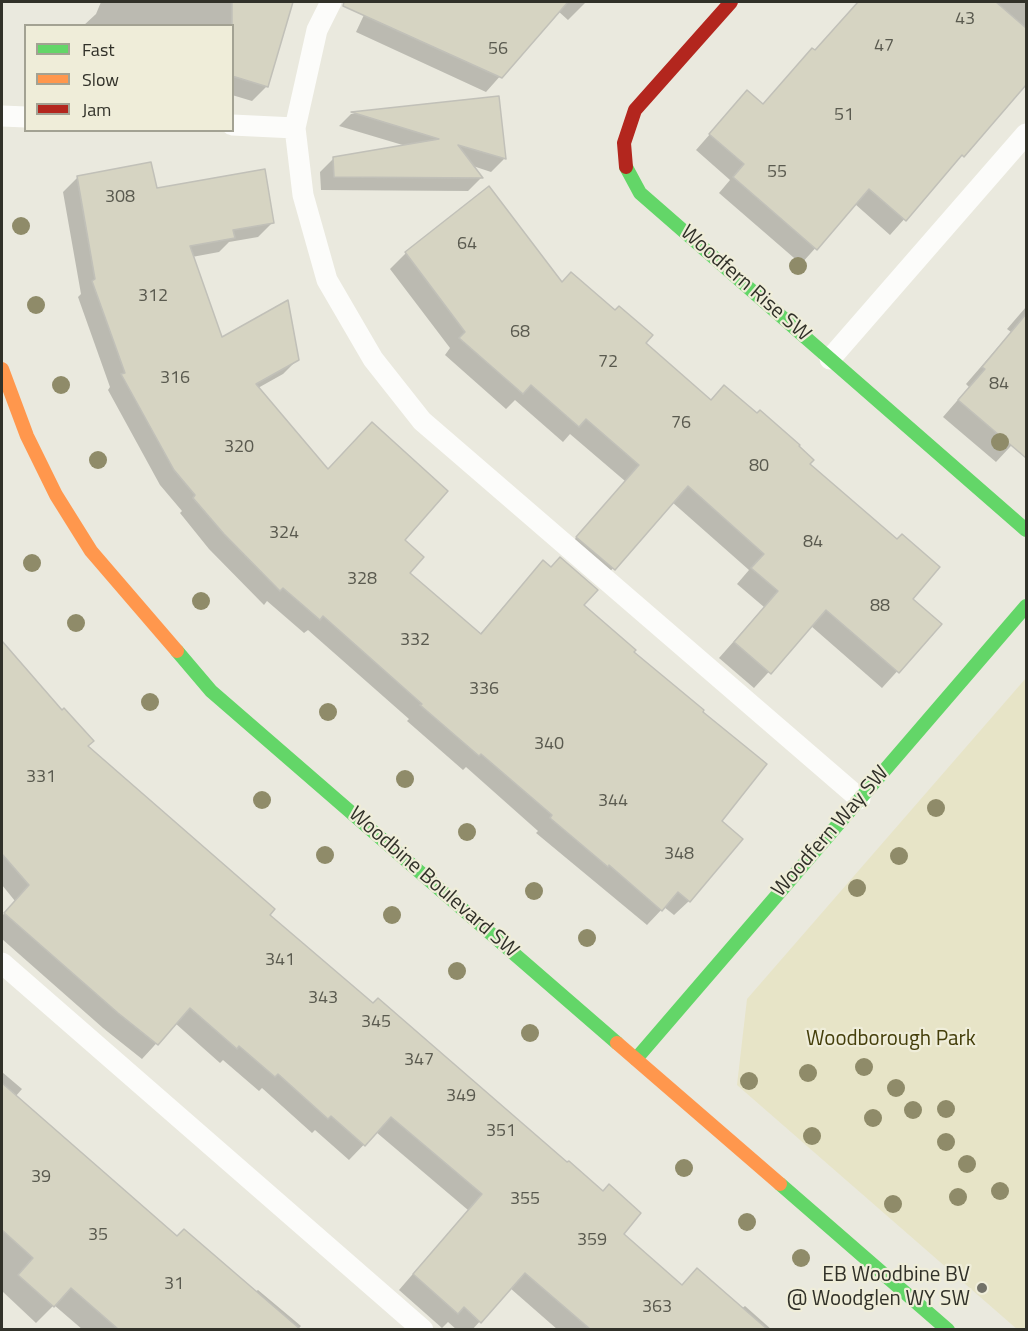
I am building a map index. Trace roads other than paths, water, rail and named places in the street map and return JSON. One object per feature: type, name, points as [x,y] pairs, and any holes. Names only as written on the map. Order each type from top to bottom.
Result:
[{"type":"street","name":"Woodfern Rise SW","points":[[731,2],[635,110],[626,128],[623,148],[626,169],[640,194],[1026,530]]},
{"type":"street","name":"Woodbine Boulevard SW","points":[[2,369],[27,436],[56,495],[91,551],[212,691],[948,1329]]},
{"type":"street","name":"Woodfern Way SW","points":[[636,1059],[1026,606]]},
{"type":"lane","points":[[332,2],[317,30],[295,128],[303,195],[327,280],[373,359],[422,421],[860,799]]},
{"type":"lane","points":[[2,116],[24,117]]},
{"type":"lane","points":[[234,125],[295,128]]},
{"type":"lane","points":[[830,359],[1026,134]]},
{"type":"lane","points":[[2,963],[423,1329]]},
{"type":"place","name":"EB Woodbine BV @ Woodglen WY SW","points":[[982,1288]]},
{"type":"park label","name":"Woodborough Park","points":[[891,1040]]}]
